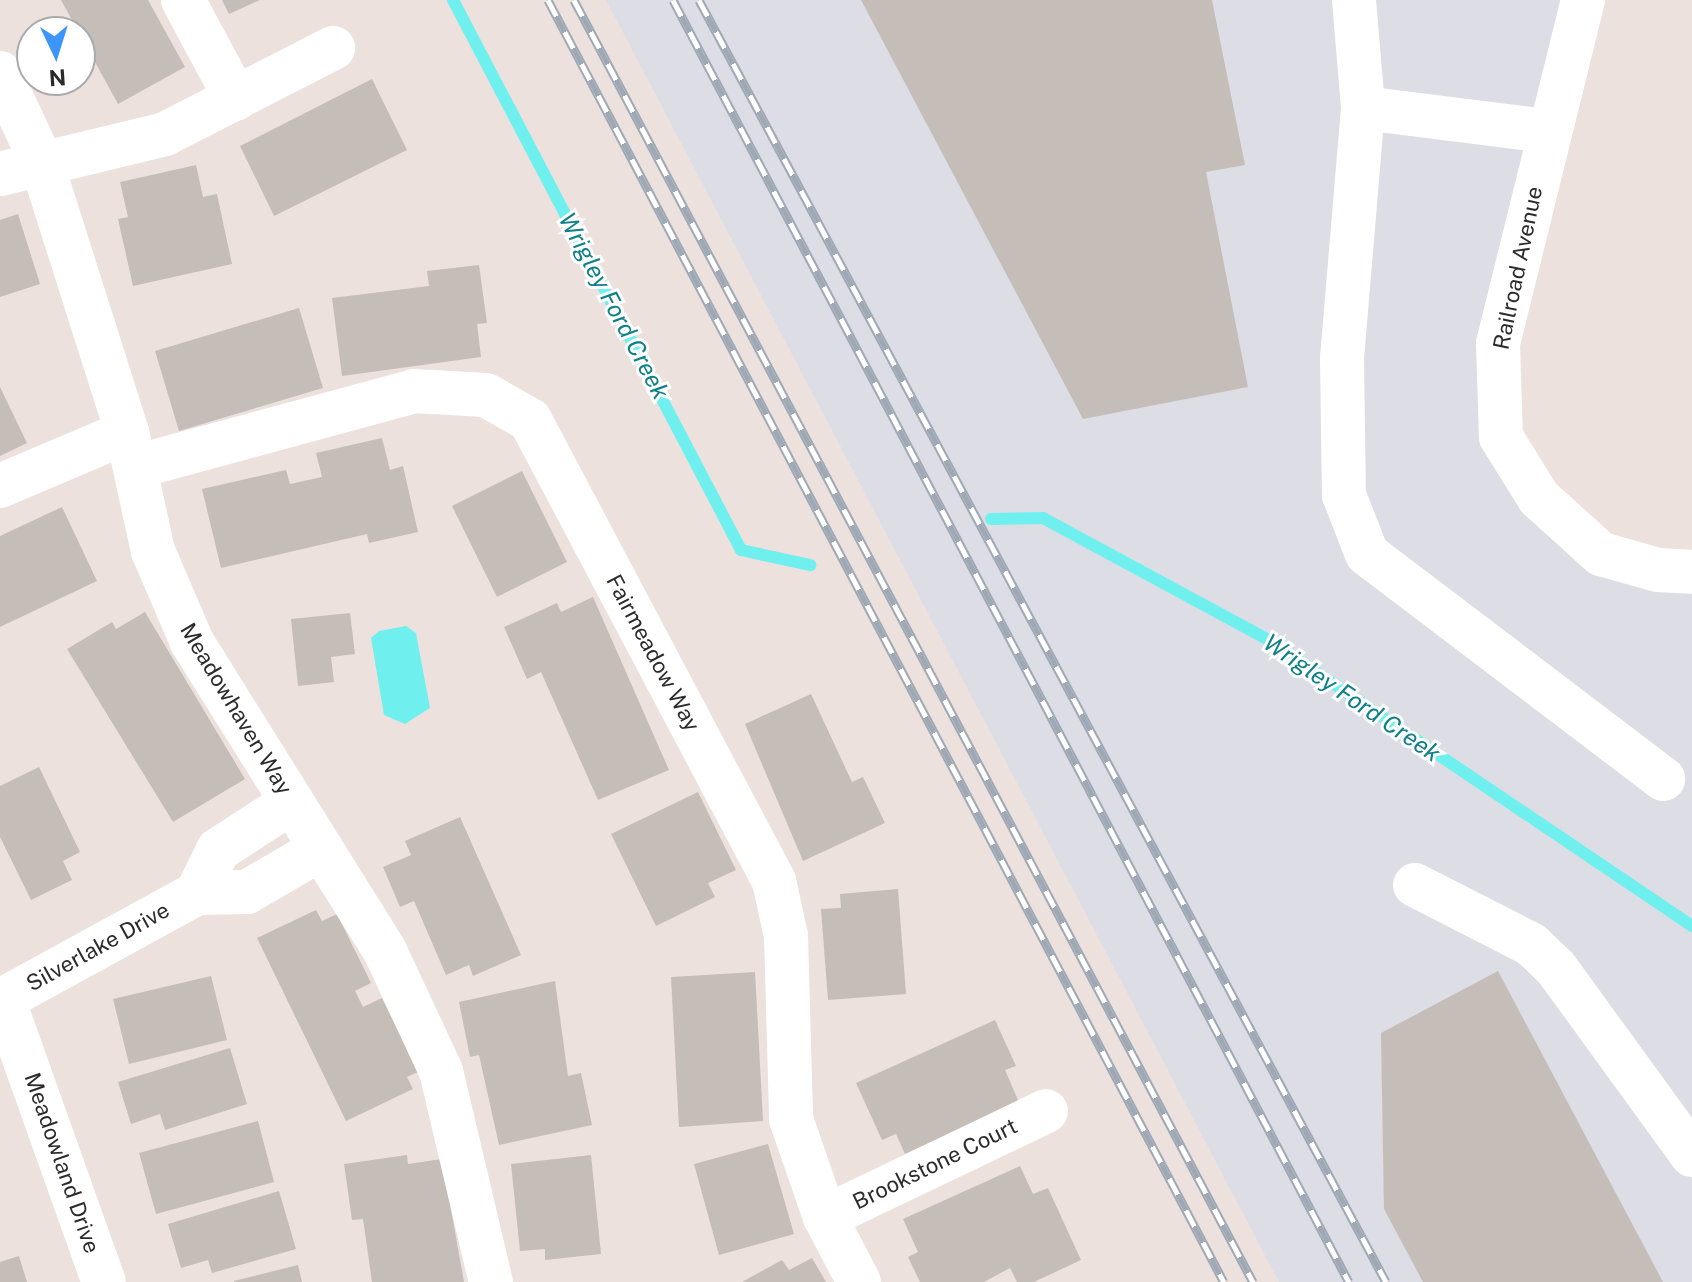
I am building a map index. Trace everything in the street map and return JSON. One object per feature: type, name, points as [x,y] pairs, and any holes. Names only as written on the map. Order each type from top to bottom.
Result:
[{"type":"street","points":[[183,0],[236,99]]},
{"type":"street","points":[[1354,0],[1363,108],[1342,358],[1344,495],[1367,554],[1663,779]]},
{"type":"street","name":"Railroad Avenue","points":[[1583,0],[1547,131],[1498,344],[1501,437],[1539,498],[1601,554],[1658,570],[1692,572]]},
{"type":"street","points":[[0,174],[41,161],[165,134],[333,48]]},
{"type":"street","name":"Meadowhaven Way","points":[[0,73],[41,161],[131,450],[153,551],[192,642],[385,951],[441,1071],[491,1282]]},
{"type":"street","points":[[1363,108],[1547,131]]},
{"type":"street","name":"Fairmeadow Way","points":[[0,486],[131,450],[414,391],[486,395],[530,420],[774,881],[786,936],[791,1119],[825,1217],[859,1282]]},
{"type":"street","name":"Silverlake Drive","points":[[197,893],[218,850],[292,802]]},
{"type":"street","name":"Silverlake Drive","points":[[1,1000],[197,893],[247,892],[321,849]]},
{"type":"street","points":[[1415,885],[1532,945],[1556,968],[1692,1155]]},
{"type":"street","name":"Meadowland Drive","points":[[1,1000],[104,1282]]},
{"type":"street","name":"Brookstone Court","points":[[825,1217],[1046,1111]]},
{"type":"shaded area","points":[[606,0],[1583,0],[1501,437],[1600,554],[1692,572],[1692,1282],[1279,1282]]},
{"type":"water","points":[[406,626],[416,633],[430,708],[405,724],[384,715],[371,638],[379,631]]},
{"type":"building","points":[[61,0],[148,0],[185,67],[118,104],[96,64],[96,16],[70,16]]},
{"type":"building","points":[[222,0],[260,0],[229,14]]},
{"type":"building","points":[[861,0],[1212,0],[1245,165],[1206,172],[1248,387],[1083,419]]},
{"type":"building","points":[[372,79],[407,150],[274,216],[240,146]]},
{"type":"building","points":[[196,165],[203,197],[217,194],[232,264],[133,286],[118,219],[128,217],[120,182]]},
{"type":"building","points":[[18,214],[40,284],[0,297],[0,220]]},
{"type":"building","points":[[479,265],[487,323],[477,324],[481,357],[342,376],[332,298],[429,286],[427,271]]},
{"type":"building","points":[[299,308],[323,388],[179,431],[155,351]]},
{"type":"building","points":[[0,387],[27,443],[0,456]]},
{"type":"building","points":[[382,438],[390,470],[403,466],[418,532],[369,543],[367,534],[221,568],[202,489],[286,470],[290,484],[322,477],[316,453]]},
{"type":"building","points":[[522,471],[567,562],[497,597],[452,506]]},
{"type":"building","points":[[62,507],[97,581],[0,627],[0,536]]},
{"type":"building","points":[[593,597],[669,770],[598,800],[541,672],[527,679],[504,627],[557,603],[561,612]]},
{"type":"building","points":[[145,612],[245,779],[173,822],[67,649],[112,622],[116,629]]},
{"type":"building","points":[[350,613],[355,654],[331,657],[334,682],[298,686],[291,619]]},
{"type":"building","points":[[811,694],[852,782],[863,777],[885,823],[803,861],[745,724]]},
{"type":"building","points":[[39,767],[80,852],[63,861],[72,880],[31,900],[0,837],[0,786]]},
{"type":"building","points":[[698,792],[736,870],[708,883],[715,897],[656,926],[611,834]]},
{"type":"building","points":[[460,817],[521,955],[473,976],[469,965],[446,975],[414,901],[400,907],[383,867],[411,855],[405,841]]},
{"type":"building","points":[[898,889],[906,994],[828,1000],[821,909],[841,908],[840,894]]},
{"type":"building","points":[[316,910],[322,921],[337,914],[371,983],[355,991],[363,1007],[382,998],[418,1072],[407,1077],[413,1089],[346,1121],[257,938]]},
{"type":"building","points":[[1498,971],[1663,1282],[1423,1282],[1384,1209],[1381,1033]]},
{"type":"building","points":[[755,972],[763,1121],[679,1127],[671,977]]},
{"type":"building","points":[[211,976],[227,1040],[129,1064],[113,999]]},
{"type":"building","points":[[555,981],[568,1076],[581,1073],[592,1125],[499,1145],[479,1055],[470,1057],[459,1002]]},
{"type":"building","points":[[995,1020],[1016,1066],[1005,1070],[1019,1102],[905,1154],[896,1134],[882,1140],[856,1083]]},
{"type":"building","points":[[230,1048],[247,1104],[165,1130],[160,1114],[131,1124],[118,1082]]},
{"type":"building","points":[[258,1121],[274,1182],[156,1214],[139,1153]]},
{"type":"building","points":[[768,1144],[794,1234],[719,1255],[694,1164]]},
{"type":"building","points":[[407,1155],[408,1164],[442,1159],[464,1282],[372,1282],[363,1219],[352,1220],[344,1164]]},
{"type":"building","points":[[591,1155],[601,1254],[545,1260],[545,1249],[520,1251],[511,1164]]},
{"type":"building","points":[[1020,1166],[1033,1194],[1048,1188],[1081,1260],[1034,1282],[1017,1282],[1010,1268],[984,1282],[920,1282],[908,1257],[918,1252],[903,1219]]},
{"type":"building","points":[[279,1191],[296,1249],[212,1273],[208,1260],[181,1268],[168,1224]]},
{"type":"building","points":[[19,1256],[27,1282],[0,1282],[0,1262]]},
{"type":"building","points":[[812,1258],[826,1282],[742,1282],[782,1260],[789,1270]]},
{"type":"building","points":[[298,1265],[302,1282],[234,1282],[234,1281]]},
{"type":"waterway","name":"Wrigley Ford Creek","points":[[453,0],[741,550],[810,565]]},
{"type":"waterway","name":"Wrigley Ford Creek","points":[[991,519],[1043,518],[1267,639],[1692,926]]},
{"type":"railway","points":[[548,0],[1224,1282]]},
{"type":"railway","points":[[574,0],[1253,1282]]},
{"type":"railway","points":[[673,0],[1349,1282]]},
{"type":"railway","points":[[699,0],[1386,1282]]}]
